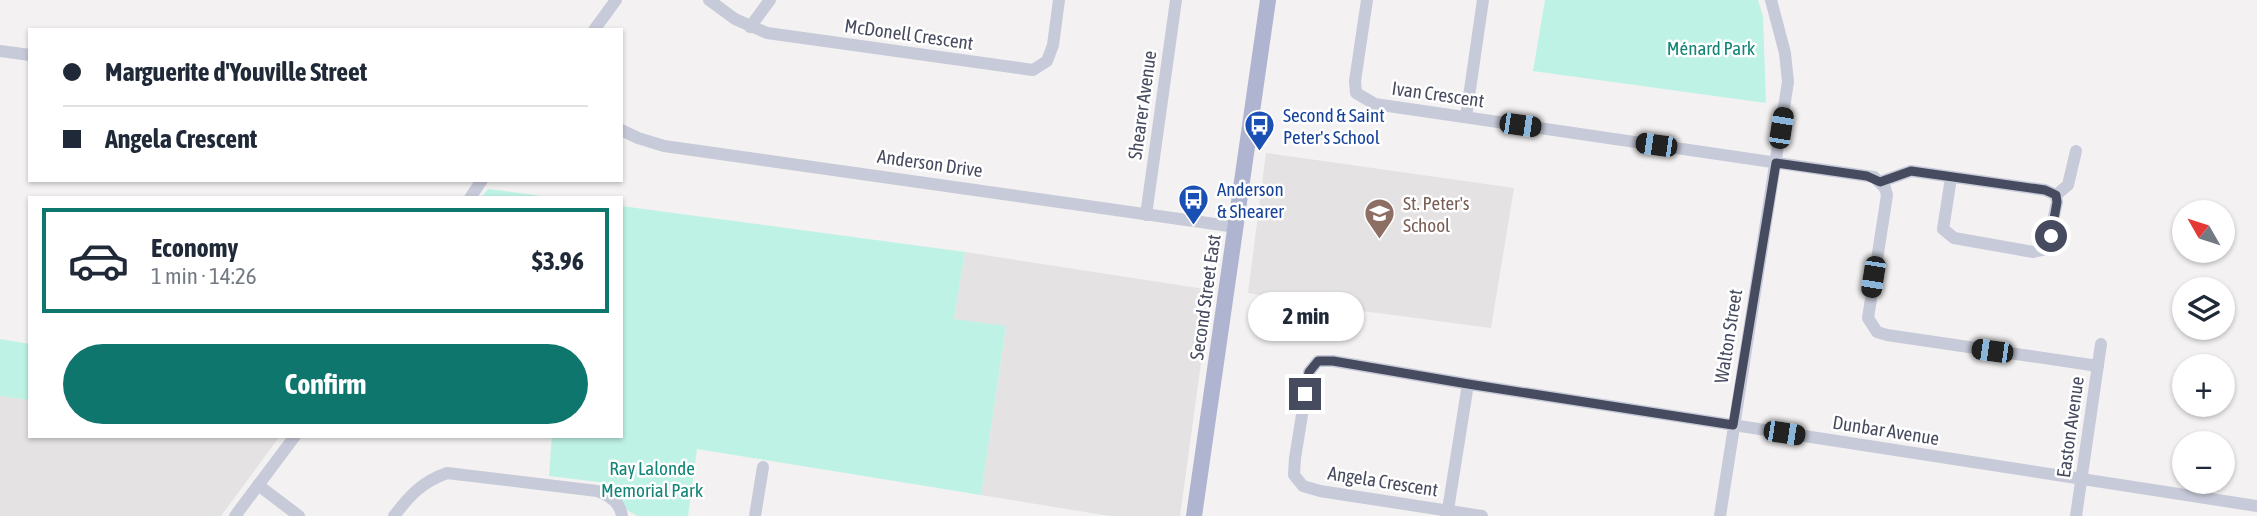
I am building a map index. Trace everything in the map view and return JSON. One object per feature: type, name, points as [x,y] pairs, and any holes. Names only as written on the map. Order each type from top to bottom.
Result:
[{"type":"main road","name":"Second Street East","points":[[1194,516],[1268,0]]},
{"type":"street","points":[[595,28],[616,0]]},
{"type":"street","name":"McDonell Crescent","points":[[709,0],[735,19],[768,33],[1033,70],[1047,61],[1053,45],[1059,0]]},
{"type":"street","points":[[750,27],[770,0]]},
{"type":"street","name":"Shearer Avenue","points":[[1146,215],[1175,0]]},
{"type":"street","name":"Ivan Crescent","points":[[1367,0],[1355,81],[1356,93],[1375,104],[1867,176],[1880,182]]},
{"type":"street","points":[[1466,117],[1483,0]]},
{"type":"street","name":"Walton Street","points":[[1720,516],[1788,82],[1785,53],[1771,0]]},
{"type":"street","points":[[0,51],[28,55]]},
{"type":"street","name":"Anderson Drive","points":[[623,131],[664,146],[1236,227]]},
{"type":"street","points":[[2056,195],[2068,185],[2076,151]]},
{"type":"street","points":[[2056,195],[2045,190],[1911,171],[1880,182],[1887,195],[1868,318],[1877,332],[1887,335],[2098,366]]},
{"type":"street","points":[[1951,178],[1943,229],[1954,238],[2033,252],[2047,249],[2057,202],[2056,195]]},
{"type":"street","name":"Easton Avenue","points":[[2076,516],[2101,344]]},
{"type":"street","name":"Angela Crescent","points":[[1447,513],[1303,486],[1294,475],[1298,434],[1309,372],[1318,361],[1333,361],[1468,384]]},
{"type":"street","points":[[1468,384],[1447,513],[1482,516]]},
{"type":"street","name":"Dunbar Avenue","points":[[1468,384],[2257,506]]},
{"type":"street","points":[[235,516],[293,438]]},
{"type":"street","points":[[755,516],[763,467]]},
{"type":"street","points":[[394,516],[413,492],[429,480],[447,473],[597,491],[610,496],[622,516]]},
{"type":"street","points":[[258,485],[299,516]]},
{"type":"shaded area","name":"St. Peter's School","points":[[1266,153],[1514,188],[1491,328],[1248,293]]},
{"type":"shaded area","points":[[965,252],[1211,290],[1180,516],[1110,516],[981,495],[1006,327],[954,319]]},
{"type":"shaded area","points":[[0,396],[28,400],[28,438],[279,438],[221,516],[0,516]]},
{"type":"green space","name":"Ménard Park","points":[[1545,0],[1758,0],[1763,17],[1766,103],[1533,71]]},
{"type":"green space","points":[[488,189],[542,196],[483,196]]},
{"type":"green space","name":"Ray Lalonde Memorial Park","points":[[623,206],[965,252],[954,319],[1006,326],[981,495],[697,449],[688,516],[638,516],[628,511],[613,489],[599,482],[549,476],[552,438],[623,438]]},
{"type":"green space","points":[[0,339],[28,344],[28,400],[0,396]]},
{"type":"place","name":"Second & Saint Peter's School","points":[[1260,153]]},
{"type":"place","name":"Anderson & Shearer","points":[[1194,227]]},
{"type":"place","name":"St. Peter's School","points":[[1380,241]]},
{"type":"route","points":[[1305,394],[1309,372],[1318,361],[1333,361],[1733,425],[1776,163],[1874,177],[1880,182],[1911,171],[2045,190],[2056,195],[2057,202],[2051,236]]}]
